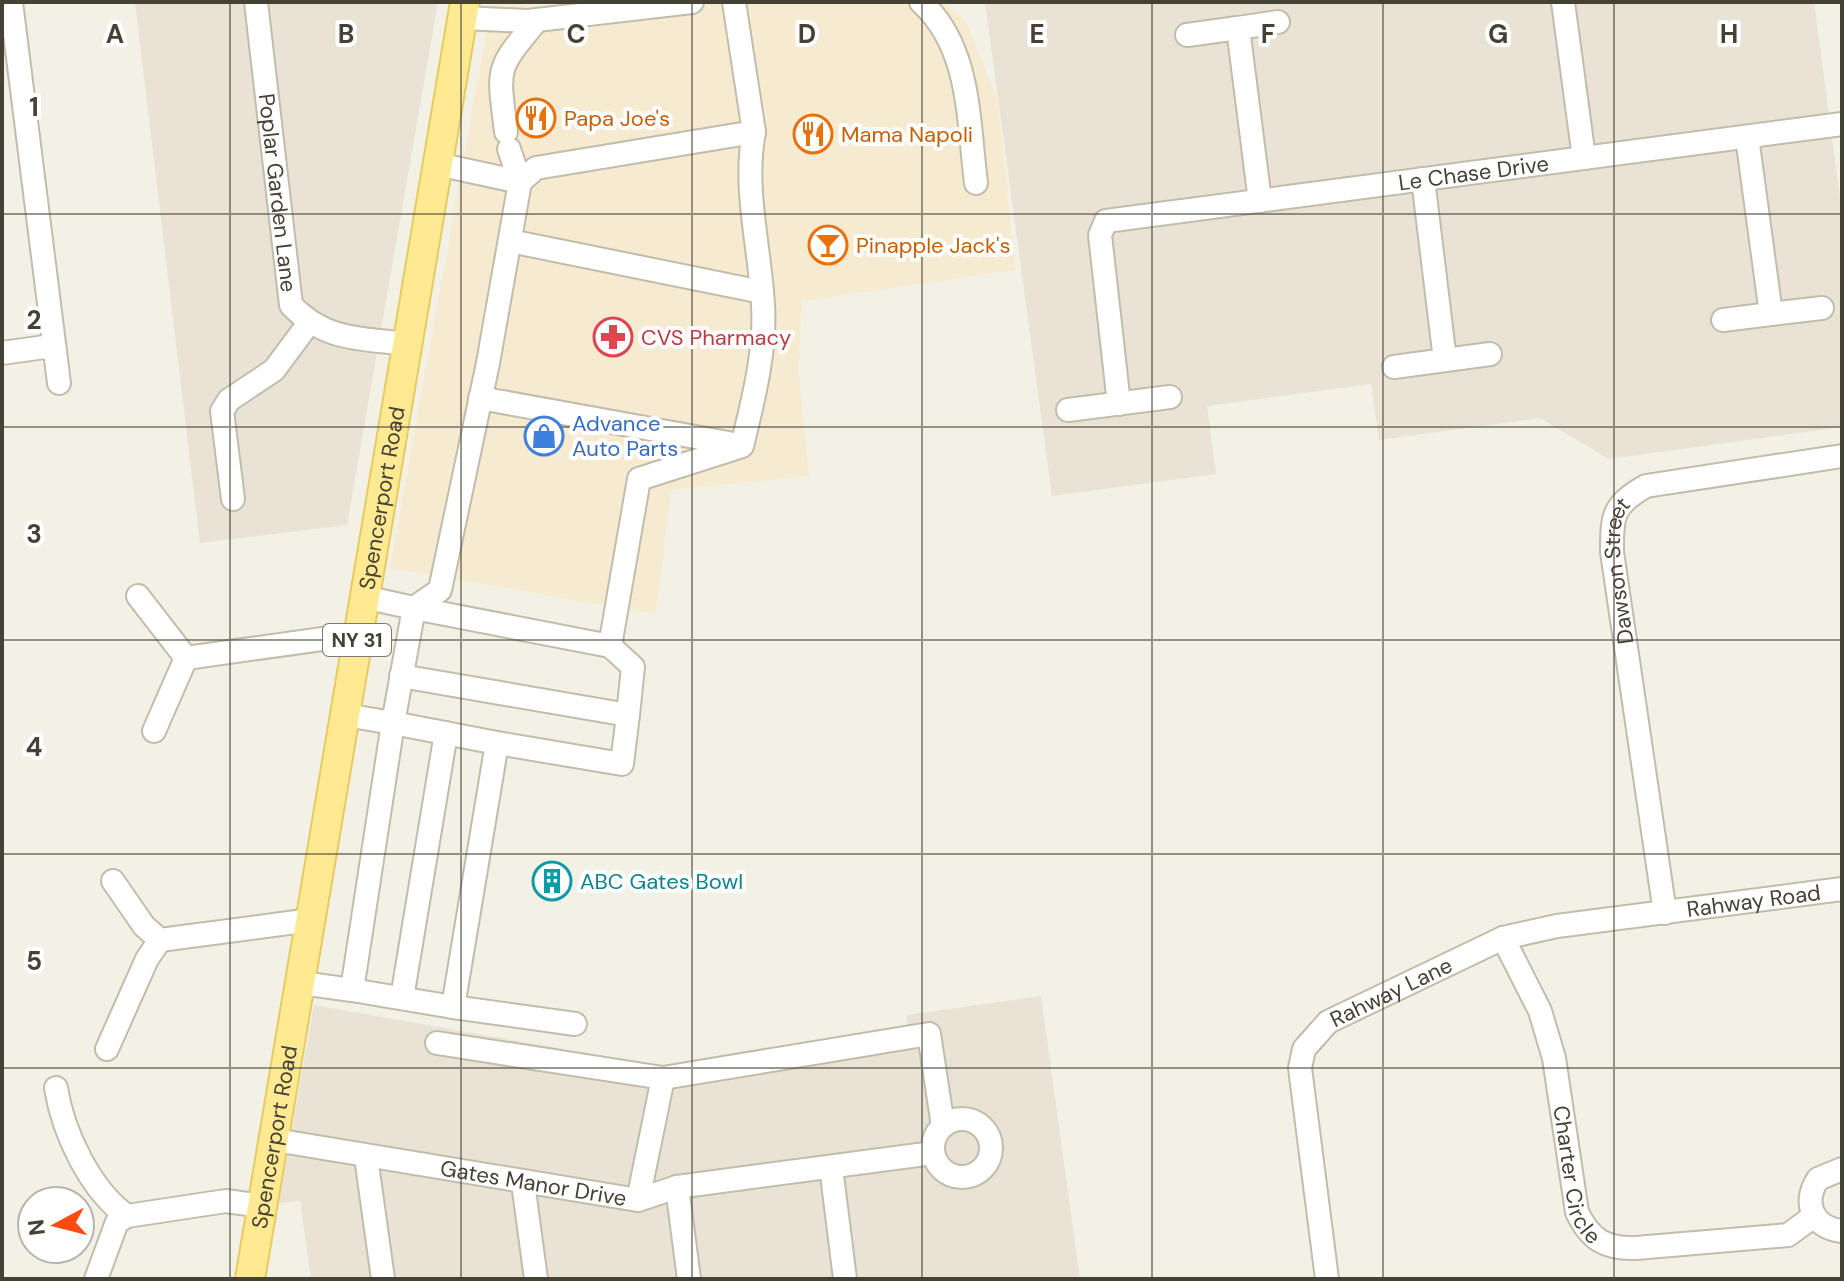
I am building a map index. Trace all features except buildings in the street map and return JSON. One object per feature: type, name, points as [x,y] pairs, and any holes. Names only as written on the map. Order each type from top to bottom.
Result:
[{"type":"main road","name":"Spencerport Road","points":[[250,1279],[464,10]]},
{"type":"street","points":[[11,2],[59,383]]},
{"type":"street","name":"Poplar Garden Lane","points":[[256,2],[291,305],[309,323]]},
{"type":"street","points":[[464,10],[537,20],[692,2]]},
{"type":"street","points":[[734,2],[754,132],[749,159],[764,308],[754,395],[742,446]]},
{"type":"street","points":[[921,2],[936,16],[955,47],[964,84],[976,183]]},
{"type":"street","points":[[1563,2],[1584,158]]},
{"type":"street","points":[[352,990],[414,608],[440,590],[520,182],[508,140],[499,77],[502,63],[537,20]]},
{"type":"street","points":[[1187,35],[1278,22]]},
{"type":"street","points":[[1238,28],[1260,201]]},
{"type":"street","name":"Le Chase Drive","points":[[1119,404],[1100,235],[1106,221],[1842,124]]},
{"type":"street","points":[[520,182],[536,168],[754,132]]},
{"type":"street","points":[[1747,137],[1771,314]]},
{"type":"street","points":[[437,164],[520,182]]},
{"type":"street","points":[[1423,179],[1445,360]]},
{"type":"street","points":[[510,241],[762,292]]},
{"type":"street","points":[[1723,320],[1822,308]]},
{"type":"street","points":[[233,499],[222,411],[229,400],[274,370],[309,323],[331,334],[407,344]]},
{"type":"street","points":[[2,353],[52,346]]},
{"type":"street","points":[[1394,367],[1490,354]]},
{"type":"street","points":[[1068,410],[1170,397]]},
{"type":"street","points":[[480,398],[742,446]]},
{"type":"street","points":[[610,646],[639,479],[742,446]]},
{"type":"street","name":"Dawson Street","points":[[1665,913],[1612,552],[1612,523],[1620,501],[1646,486],[1842,456]]},
{"type":"street","points":[[138,596],[186,658]]},
{"type":"street","points":[[345,715],[622,764],[633,667],[610,646],[364,597]]},
{"type":"street","points":[[186,658],[358,634]]},
{"type":"street","points":[[154,731],[186,658]]},
{"type":"street","points":[[401,676],[628,715]]},
{"type":"street","points":[[402,998],[446,733]]},
{"type":"street","points":[[453,1007],[497,743]]},
{"type":"street","points":[[113,881],[144,926],[160,940]]},
{"type":"street","name":"Rahway Road","points":[[1665,913],[1842,889]]},
{"type":"street","name":"Rahway Lane","points":[[1327,1279],[1300,1093],[1300,1068],[1304,1049],[1328,1022],[1503,938],[1557,926],[1665,913]]},
{"type":"street","points":[[107,1049],[147,959],[160,940],[311,920]]},
{"type":"street","name":"Charter Circle","points":[[1503,938],[1540,1011],[1554,1058],[1577,1212],[1585,1229],[1598,1242],[1617,1248],[1636,1248],[1788,1235],[1814,1216]]},
{"type":"street","points":[[301,983],[575,1024]]},
{"type":"street","points":[[437,1043],[663,1078],[929,1034],[943,1126],[933,1143],[933,1153],[942,1170],[959,1178],[977,1174],[989,1160],[991,1142],[980,1125],[962,1119],[943,1126]]},
{"type":"street","points":[[638,1200],[663,1078]]},
{"type":"street","points":[[56,1088],[62,1122],[72,1145],[115,1207],[127,1216]]},
{"type":"street","name":"Gates Manor Drive","points":[[275,1140],[638,1200],[677,1187],[933,1153]]},
{"type":"street","points":[[366,1157],[383,1279]]},
{"type":"street","points":[[831,1167],[845,1279]]},
{"type":"street","points":[[1842,1169],[1827,1172],[1812,1188],[1810,1198],[1814,1216],[1829,1229],[1842,1231]]},
{"type":"street","points":[[523,1183],[536,1279]]},
{"type":"street","points":[[677,1187],[689,1279]]},
{"type":"street","points":[[96,1279],[117,1222],[127,1216],[226,1201],[263,1206]]},
{"type":"shaded area","points":[[135,2],[438,2],[347,525],[200,543]]},
{"type":"shaded area","points":[[492,2],[551,6],[580,2],[943,2],[966,22],[998,102],[1015,270],[802,301],[798,372],[809,476],[671,490],[656,614],[390,568]]},
{"type":"shaded area","points":[[985,2],[1814,2],[1842,213],[1842,427],[1609,459],[1540,418],[1379,440],[1371,384],[1207,406],[1216,474],[1052,496]]},
{"type":"shaded area","points":[[1041,996],[1080,1279],[311,1279],[300,1201],[279,1203],[314,1005],[660,1066],[908,1032],[907,1015]]},
{"type":"place","name":"Papa Joe's","points":[[536,118]]},
{"type":"place","name":"Mama Napoli","points":[[813,134]]},
{"type":"place","name":"Pinapple Jack's","points":[[828,245]]},
{"type":"place","name":"CVS Pharmacy","points":[[613,337]]},
{"type":"place","name":"Advance Auto Parts","points":[[544,436]]},
{"type":"place","name":"ABC Gates Bowl","points":[[552,881]]}]
